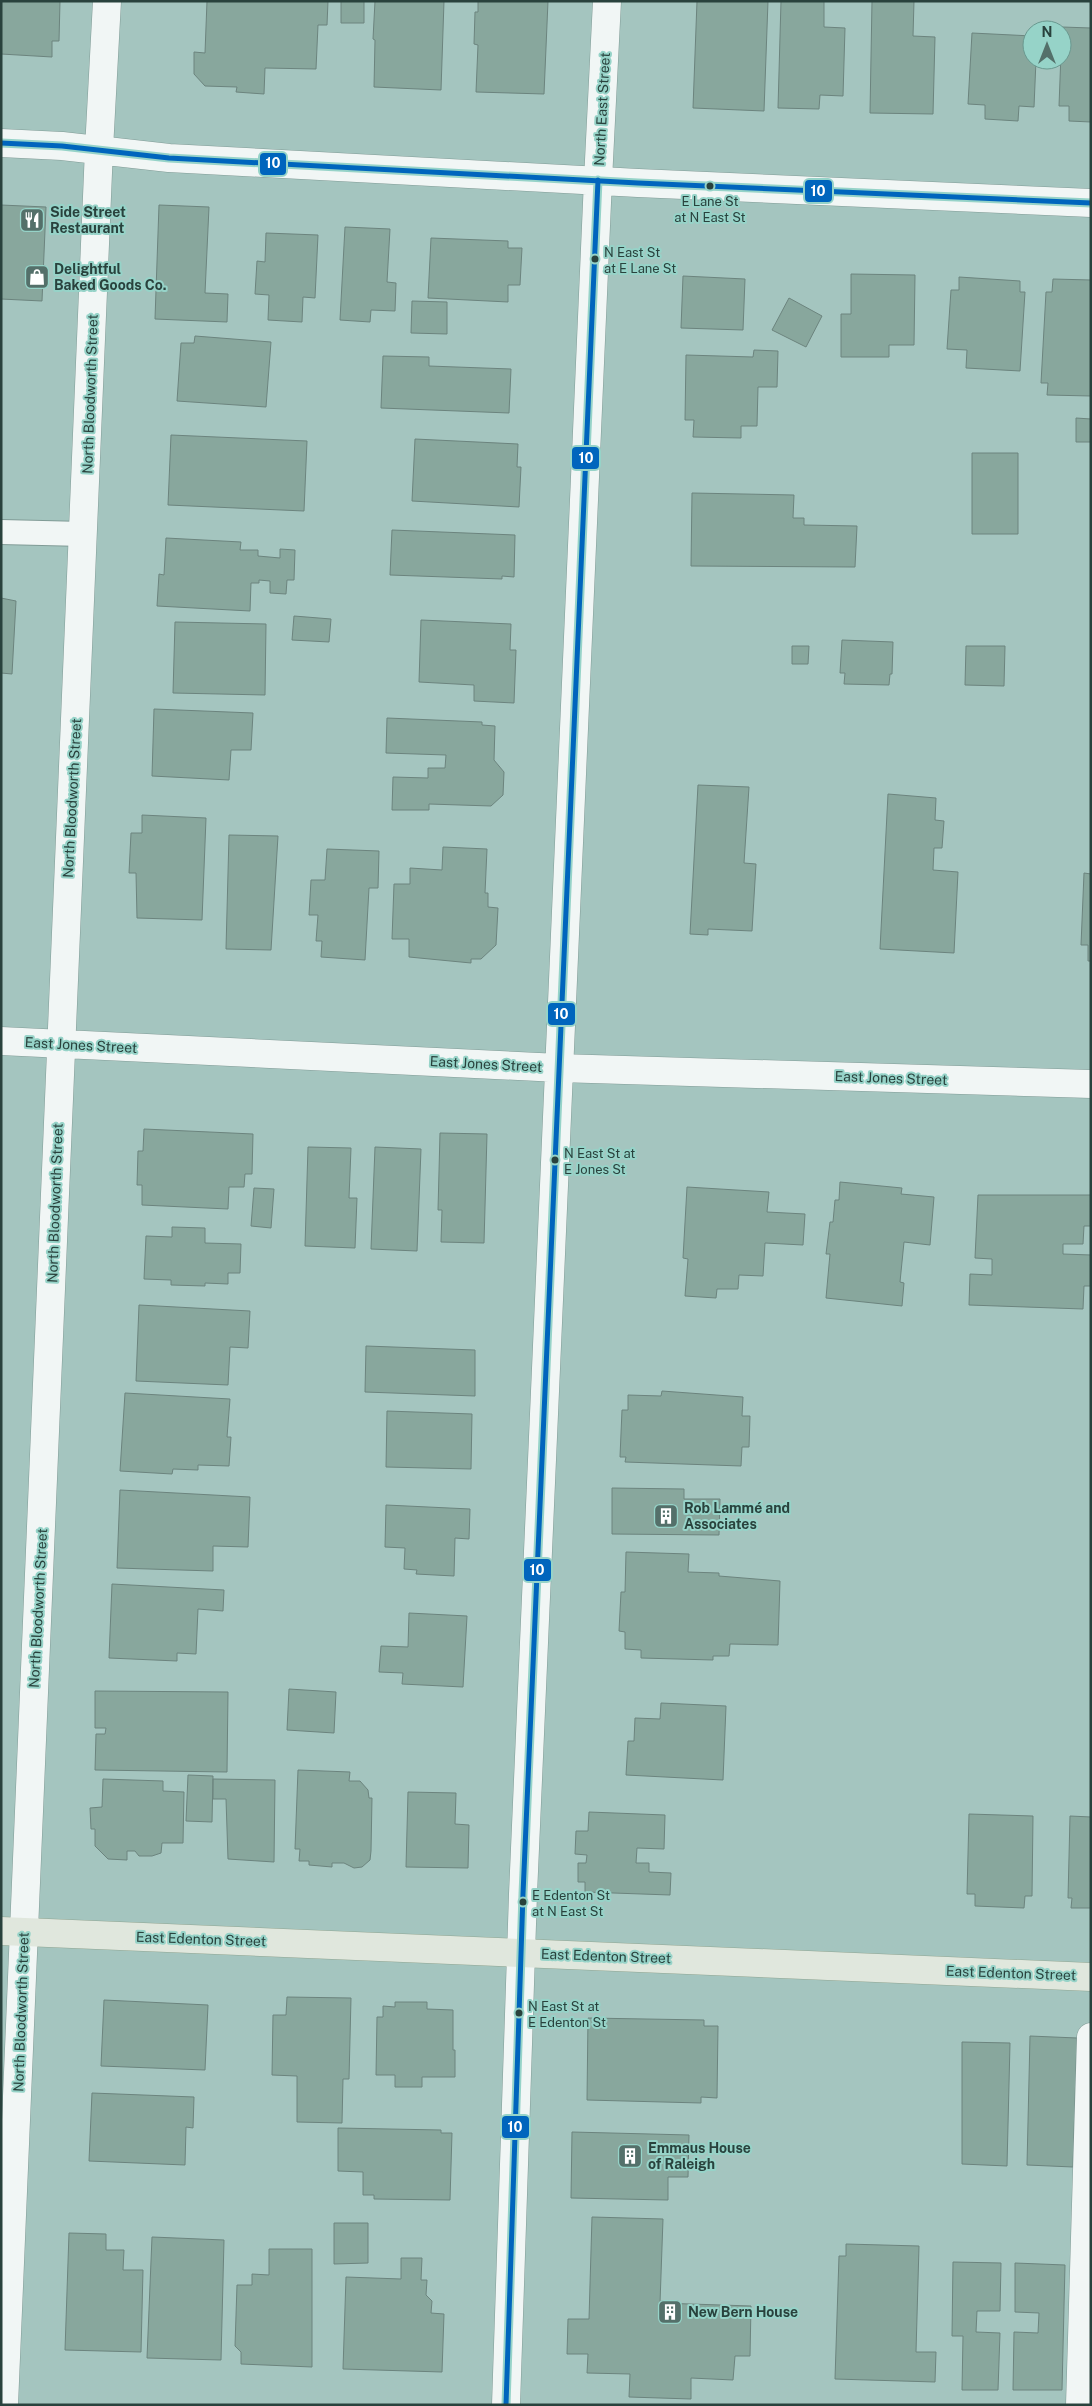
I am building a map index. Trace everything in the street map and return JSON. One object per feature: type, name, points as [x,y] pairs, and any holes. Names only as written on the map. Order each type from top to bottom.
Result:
[{"type":"main road","name":"East Edenton Street","points":[[13,1931],[1091,1976]]},
{"type":"street","name":"North Bloodworth Street","points":[[4,2405],[13,1931],[62,1044],[99,149],[107,1]]},
{"type":"street","name":"North East Street","points":[[506,2405],[521,1952],[607,1]]},
{"type":"street","points":[[1,143],[99,149],[178,158],[1091,203]]},
{"type":"street","name":"East Jones Street","points":[[1,1041],[559,1068],[1091,1084]]},
{"type":"street","points":[[1080,2405],[1091,2037]]},
{"type":"lane","points":[[1,532],[84,534]]},
{"type":"building","points":[[1,1],[60,1],[59,41],[52,41],[52,57],[1,54]]},
{"type":"building","points":[[207,1],[328,1],[327,25],[318,25],[316,69],[265,68],[264,94],[236,92],[237,87],[205,86],[194,74],[194,52],[205,53]]},
{"type":"building","points":[[341,1],[364,1],[364,23],[341,23]]},
{"type":"building","points":[[375,1],[444,1],[441,90],[374,87],[375,40],[373,39]]},
{"type":"building","points":[[478,1],[548,1],[544,94],[476,92],[478,45],[474,44],[475,12],[478,12]]},
{"type":"building","points":[[697,1],[768,1],[764,111],[693,108]]},
{"type":"building","points":[[781,1],[824,1],[824,27],[845,28],[843,96],[820,95],[819,109],[778,108]]},
{"type":"building","points":[[872,1],[914,1],[913,36],[935,37],[933,114],[870,113]]},
{"type":"building","points":[[1072,27],[1091,28],[1091,122],[1069,121],[1069,106],[1059,106],[1060,70],[1072,70]]},
{"type":"building","points":[[972,33],[1022,36],[1022,70],[1036,70],[1034,107],[1019,106],[1018,121],[985,119],[985,105],[968,104]]},
{"type":"building","points":[[1,205],[46,207],[42,301],[1,299]]},
{"type":"building","points":[[159,205],[209,207],[205,293],[228,294],[227,322],[155,319]]},
{"type":"building","points":[[345,227],[390,229],[387,282],[396,283],[395,311],[371,310],[370,322],[340,320]]},
{"type":"building","points":[[266,233],[318,235],[315,298],[303,297],[302,322],[268,320],[269,295],[255,294],[257,261],[265,262]]},
{"type":"building","points":[[431,238],[508,241],[508,248],[522,248],[520,285],[508,285],[508,302],[428,298]]},
{"type":"building","points":[[851,274],[915,275],[914,345],[889,345],[889,357],[841,357],[841,314],[851,314]]},
{"type":"building","points":[[683,276],[745,279],[743,330],[681,328]]},
{"type":"building","points":[[959,277],[1020,281],[1020,292],[1025,292],[1020,371],[966,368],[967,350],[947,349],[951,290],[959,290]]},
{"type":"building","points":[[1053,279],[1091,280],[1091,396],[1047,395],[1048,383],[1041,383],[1046,292],[1052,292]]},
{"type":"building","points":[[789,298],[822,316],[806,347],[772,330]]},
{"type":"building","points":[[412,301],[447,302],[447,334],[411,333]]},
{"type":"building","points":[[195,336],[271,342],[266,407],[177,401],[181,343],[194,343]]},
{"type":"building","points":[[754,350],[778,351],[777,387],[758,387],[757,426],[741,426],[741,438],[693,437],[694,420],[685,420],[686,355],[753,357]]},
{"type":"building","points":[[383,356],[429,357],[429,366],[511,369],[509,413],[381,408]]},
{"type":"building","points":[[1076,418],[1091,419],[1091,442],[1076,442]]},
{"type":"building","points":[[171,435],[307,441],[304,511],[168,505]]},
{"type":"building","points":[[415,439],[518,444],[517,467],[521,467],[519,507],[412,501]]},
{"type":"building","points":[[972,453],[1018,453],[1018,534],[972,534]]},
{"type":"building","points":[[692,493],[794,495],[793,518],[804,518],[804,525],[857,526],[855,567],[691,566]]},
{"type":"building","points":[[392,530],[515,535],[514,577],[502,576],[502,579],[390,575]]},
{"type":"building","points":[[166,538],[241,542],[240,550],[258,550],[258,556],[280,558],[280,549],[295,550],[294,580],[287,580],[286,594],[270,593],[270,581],[259,580],[259,583],[251,583],[250,611],[157,606],[159,574],[164,575]]},
{"type":"building","points":[[1,598],[16,601],[12,674],[1,673]]},
{"type":"building","points":[[294,616],[331,619],[329,642],[292,640]]},
{"type":"building","points":[[421,620],[511,624],[510,650],[516,650],[514,703],[474,701],[474,685],[419,682]]},
{"type":"building","points":[[175,622],[266,624],[265,695],[173,693]]},
{"type":"building","points":[[842,640],[893,642],[892,674],[890,674],[889,685],[844,684],[845,673],[840,673]]},
{"type":"building","points":[[792,646],[809,646],[808,664],[792,664]]},
{"type":"building","points":[[966,646],[1005,646],[1004,686],[965,685]]},
{"type":"building","points":[[154,709],[253,713],[251,750],[231,750],[229,780],[152,776]]},
{"type":"building","points":[[387,718],[482,722],[482,725],[495,726],[494,760],[504,772],[503,795],[491,806],[429,804],[429,810],[392,810],[393,777],[428,778],[428,768],[445,768],[446,755],[386,753]]},
{"type":"building","points":[[698,785],[749,787],[744,863],[756,864],[752,931],[708,929],[708,935],[690,934]]},
{"type":"building","points":[[888,794],[936,798],[935,820],[944,821],[942,848],[934,848],[933,870],[958,872],[954,953],[880,949]]},
{"type":"building","points":[[142,815],[206,818],[202,920],[137,918],[136,873],[129,873],[131,833],[142,833]]},
{"type":"building","points":[[229,835],[278,836],[271,950],[226,949]]},
{"type":"building","points":[[443,847],[487,849],[485,893],[488,893],[488,907],[498,908],[496,945],[481,959],[471,959],[471,963],[409,957],[409,939],[392,939],[394,884],[410,884],[410,868],[442,870]]},
{"type":"building","points":[[327,849],[379,851],[378,888],[369,888],[365,960],[321,957],[322,941],[316,941],[318,915],[309,915],[311,880],[325,880]]},
{"type":"building","points":[[1084,873],[1091,874],[1091,961],[1088,961],[1088,945],[1081,945]]},
{"type":"building","points":[[144,1129],[253,1134],[252,1174],[245,1174],[244,1187],[229,1187],[228,1209],[142,1205],[142,1185],[137,1185],[138,1151],[143,1151]]},
{"type":"building","points":[[440,1133],[487,1134],[484,1243],[441,1242],[442,1210],[438,1210]]},
{"type":"building","points":[[308,1147],[351,1148],[349,1198],[357,1198],[355,1248],[305,1246]]},
{"type":"building","points":[[375,1147],[421,1149],[417,1251],[371,1249]]},
{"type":"building","points":[[840,1182],[902,1188],[901,1194],[934,1197],[930,1245],[904,1242],[900,1282],[904,1283],[902,1306],[826,1298],[830,1254],[826,1254],[830,1222],[833,1222],[835,1200],[839,1200]]},
{"type":"building","points":[[687,1187],[769,1192],[767,1212],[805,1214],[803,1245],[765,1243],[763,1276],[739,1275],[738,1289],[717,1289],[716,1298],[685,1296],[688,1259],[683,1258]]},
{"type":"building","points":[[254,1188],[274,1189],[271,1228],[251,1226]]},
{"type":"building","points":[[978,1195],[1091,1195],[1091,1226],[1084,1226],[1083,1244],[1063,1244],[1063,1254],[1091,1255],[1091,1286],[1084,1286],[1083,1309],[969,1305],[970,1274],[992,1275],[992,1259],[975,1258]]},
{"type":"building","points":[[172,1227],[205,1228],[205,1243],[241,1244],[240,1273],[228,1273],[228,1284],[205,1283],[205,1286],[171,1285],[171,1280],[144,1279],[146,1236],[172,1237]]},
{"type":"building","points":[[139,1305],[250,1311],[248,1348],[230,1347],[228,1385],[136,1381]]},
{"type":"building","points":[[366,1346],[475,1350],[475,1396],[365,1392]]},
{"type":"building","points":[[662,1391],[743,1397],[742,1416],[750,1416],[749,1447],[742,1447],[741,1466],[625,1462],[626,1457],[620,1457],[622,1410],[628,1410],[628,1395],[661,1396]]},
{"type":"building","points":[[125,1393],[230,1399],[227,1437],[231,1437],[229,1466],[198,1465],[198,1470],[173,1469],[172,1474],[120,1471]]},
{"type":"building","points":[[387,1411],[472,1414],[471,1469],[386,1467]]},
{"type":"building","name":"Rob Lammé and Associates","points":[[612,1488],[684,1489],[684,1499],[720,1499],[719,1535],[612,1534]]},
{"type":"building","points":[[120,1490],[250,1497],[248,1547],[213,1546],[213,1571],[117,1568]]},
{"type":"building","points":[[386,1505],[470,1509],[469,1539],[455,1538],[454,1576],[416,1574],[417,1570],[404,1569],[405,1548],[385,1547]]},
{"type":"building","points":[[626,1552],[689,1554],[688,1572],[719,1573],[719,1576],[780,1581],[778,1645],[730,1644],[729,1656],[713,1656],[713,1660],[641,1658],[641,1650],[625,1649],[625,1632],[619,1631],[621,1592],[625,1592]]},
{"type":"building","points":[[112,1584],[224,1590],[223,1611],[198,1609],[196,1654],[177,1653],[177,1661],[109,1658]]},
{"type":"building","points":[[409,1613],[467,1616],[463,1687],[402,1684],[403,1673],[379,1672],[381,1646],[408,1647]]},
{"type":"building","points":[[289,1689],[336,1692],[334,1733],[287,1730]]},
{"type":"building","points":[[95,1691],[228,1692],[227,1772],[95,1770],[96,1734],[105,1734],[106,1728],[95,1728]]},
{"type":"building","points":[[661,1703],[726,1706],[723,1780],[626,1775],[628,1741],[634,1741],[635,1718],[660,1719]]},
{"type":"building","points":[[298,1770],[350,1772],[349,1781],[360,1781],[368,1790],[369,1798],[372,1798],[371,1851],[370,1860],[362,1867],[354,1868],[344,1863],[332,1863],[332,1867],[309,1865],[309,1861],[299,1861],[300,1849],[295,1849]]},
{"type":"building","points":[[188,1775],[213,1776],[212,1822],[186,1821]]},
{"type":"building","points":[[103,1779],[163,1781],[163,1791],[184,1792],[183,1843],[162,1843],[161,1853],[152,1856],[139,1856],[135,1851],[127,1851],[127,1860],[108,1859],[95,1846],[95,1829],[91,1829],[90,1808],[102,1807]]},
{"type":"building","points":[[213,1779],[275,1780],[274,1862],[228,1859],[226,1799],[213,1799]]},
{"type":"building","points":[[408,1792],[456,1793],[455,1824],[469,1825],[468,1868],[406,1867]]},
{"type":"building","points":[[589,1812],[665,1815],[664,1849],[637,1848],[636,1863],[649,1863],[649,1872],[671,1873],[670,1895],[585,1892],[585,1882],[578,1882],[578,1863],[586,1863],[587,1855],[575,1854],[576,1831],[588,1831]]},
{"type":"building","points":[[969,1814],[1033,1816],[1032,1896],[1025,1896],[1024,1908],[975,1906],[975,1894],[967,1894]]},
{"type":"building","points":[[1070,1816],[1091,1817],[1091,1908],[1071,1908],[1072,1898],[1068,1898]]},
{"type":"building","points":[[287,1997],[351,1998],[349,2079],[343,2079],[342,2123],[297,2122],[297,2076],[272,2075],[273,2015],[286,2015]]},
{"type":"building","points":[[104,2000],[208,2005],[205,2070],[101,2066]]},
{"type":"building","points":[[395,2002],[427,2002],[427,2009],[453,2010],[455,2077],[422,2077],[422,2087],[395,2087],[395,2075],[376,2075],[377,2017],[383,2017],[383,2006],[395,2007]]},
{"type":"building","points":[[588,2018],[704,2020],[704,2026],[718,2026],[717,2098],[701,2097],[701,2103],[587,2100]]},
{"type":"building","points":[[1030,2036],[1077,2038],[1073,2167],[1027,2165]]},
{"type":"building","points":[[962,2042],[1010,2043],[1007,2166],[962,2164]]},
{"type":"building","points":[[92,2093],[194,2097],[193,2128],[186,2127],[185,2165],[89,2161]]},
{"type":"building","points":[[338,2128],[441,2130],[441,2133],[452,2133],[450,2200],[374,2199],[374,2195],[363,2195],[363,2172],[338,2171]]},
{"type":"building","name":"Emmaus House of Raleigh","points":[[572,2132],[689,2135],[688,2177],[668,2177],[668,2200],[571,2198]]},
{"type":"building","name":"New Bern House","points":[[592,2217],[663,2219],[660,2303],[751,2306],[750,2356],[735,2356],[733,2380],[691,2378],[691,2399],[629,2397],[630,2374],[587,2373],[588,2354],[567,2354],[568,2319],[589,2319]]},
{"type":"building","points":[[334,2223],[368,2223],[368,2263],[334,2264]]},
{"type":"building","points":[[69,2233],[106,2234],[106,2250],[124,2250],[123,2270],[143,2270],[141,2352],[65,2350]]},
{"type":"building","points":[[152,2237],[224,2240],[221,2360],[147,2358]]},
{"type":"building","points":[[846,2244],[919,2246],[916,2352],[936,2352],[935,2382],[835,2379],[839,2256],[846,2256]]},
{"type":"building","points":[[269,2249],[312,2249],[312,2367],[241,2364],[241,2352],[235,2346],[237,2285],[252,2285],[252,2274],[269,2275]]},
{"type":"building","points":[[401,2258],[422,2258],[421,2280],[427,2280],[426,2295],[432,2301],[431,2313],[444,2314],[442,2372],[343,2369],[346,2277],[401,2279]]},
{"type":"building","points":[[953,2262],[1001,2263],[1000,2311],[977,2311],[976,2332],[1000,2333],[998,2390],[962,2390],[963,2336],[952,2336]]},
{"type":"building","points":[[1015,2263],[1065,2265],[1062,2390],[1013,2390],[1014,2332],[1038,2333],[1039,2313],[1015,2312]]},
{"type":"transit line","name":"10","points":[[1,143],[62,146],[169,158],[638,183],[1091,203]]},
{"type":"transit line","name":"10","points":[[506,2405],[523,1894],[598,180]]},
{"type":"place","name":"E Lane St at N East St","points":[[710,186]]},
{"type":"place","name":"Side Street Restaurant","points":[[32,220]]},
{"type":"place","name":"N East St at E Lane St","points":[[595,259]]},
{"type":"place","name":"Delightful Baked Goods Co.","points":[[37,277]]},
{"type":"place","name":"N East St at E Jones St","points":[[555,1160]]},
{"type":"place","name":"Rob Lammé and Associates","points":[[666,1516]]},
{"type":"place","name":"E Edenton St at N East St","points":[[523,1902]]},
{"type":"place","name":"N East St at E Edenton St","points":[[519,2013]]},
{"type":"place","name":"Emmaus House of Raleigh","points":[[630,2156]]},
{"type":"place","name":"New Bern House","points":[[670,2312]]}]
